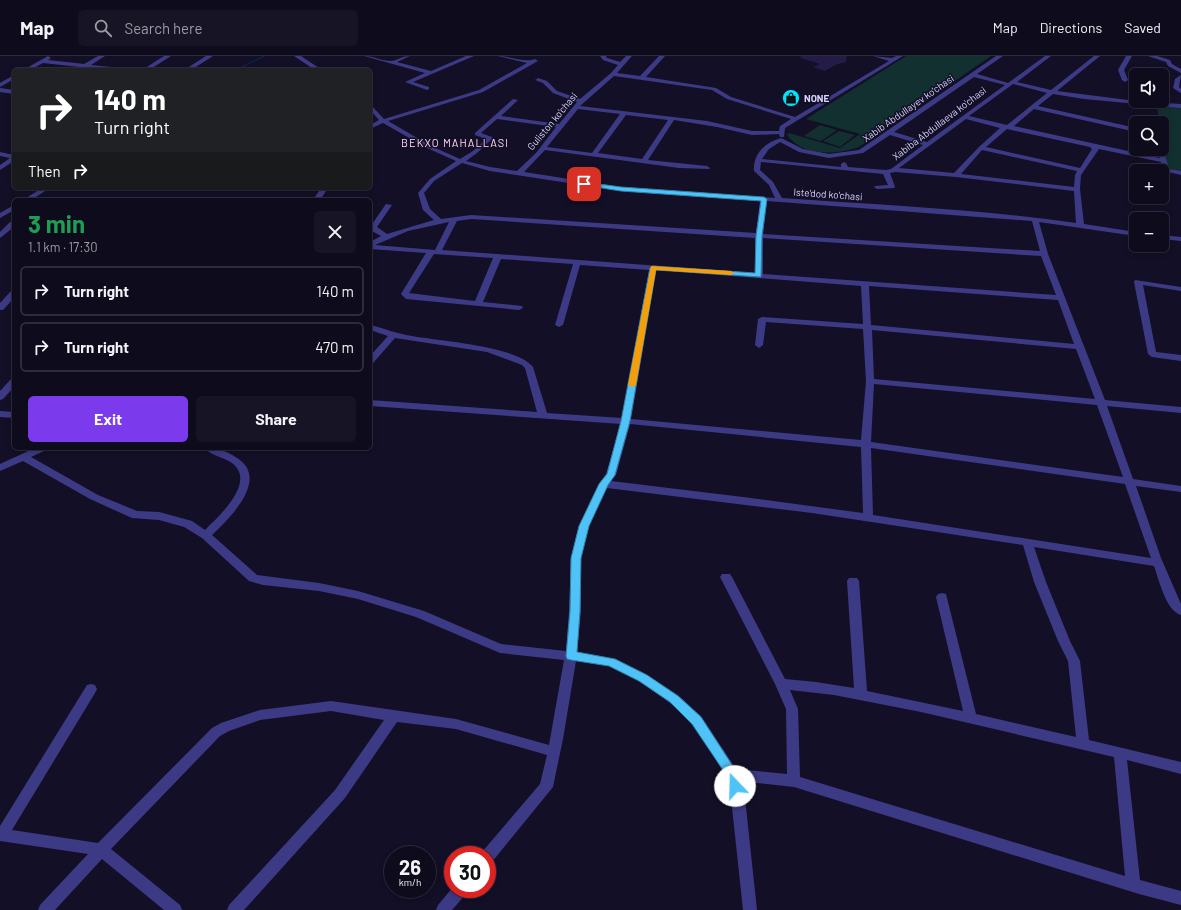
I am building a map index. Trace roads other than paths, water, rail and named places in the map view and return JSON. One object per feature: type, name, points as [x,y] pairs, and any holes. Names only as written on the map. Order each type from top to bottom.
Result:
[{"type":"street","points":[[30,68],[51,56]]},
{"type":"street","points":[[85,66],[102,56]]},
{"type":"street","points":[[148,68],[168,56]]},
{"type":"street","points":[[190,68],[210,56]]},
{"type":"street","points":[[297,56],[316,68]]},
{"type":"street","points":[[367,56],[431,73]]},
{"type":"street","points":[[393,62],[407,56]]},
{"type":"street","points":[[427,88],[408,82],[471,56]]},
{"type":"street","points":[[372,126],[383,121],[481,91],[533,62],[501,56]]},
{"type":"street","points":[[604,56],[605,59],[621,64]]},
{"type":"street","name":"Guliston ko'chasi","points":[[519,174],[543,148],[581,101],[613,74],[629,56]]},
{"type":"street","points":[[641,79],[662,56]]},
{"type":"street","points":[[876,56],[893,60]]},
{"type":"street","points":[[779,200],[777,190],[757,171],[757,160],[772,142],[781,140],[782,127],[900,56]]},
{"type":"street","name":"Xabib Abdullayev ko'chasi","points":[[781,140],[801,151],[829,156],[861,152],[1000,56]]},
{"type":"street","name":"Xabiba Abdullaeva ko'chasi","points":[[894,170],[1009,83],[1048,56]]},
{"type":"street","points":[[956,175],[981,148],[1097,56]]},
{"type":"street","points":[[1125,80],[1120,70],[1129,56]]},
{"type":"street","points":[[1151,56],[1172,61],[1170,65],[1181,72]]},
{"type":"street","points":[[42,61],[104,68]]},
{"type":"street","points":[[613,74],[714,89],[729,98],[796,119]]},
{"type":"street","points":[[972,75],[1052,92],[1120,101],[1181,106]]},
{"type":"street","points":[[1181,77],[1178,79],[1176,88],[1181,91]]},
{"type":"street","points":[[0,85],[12,78]]},
{"type":"street","points":[[538,80],[545,82],[555,92],[581,101]]},
{"type":"street","points":[[0,90],[12,92]]},
{"type":"street","points":[[439,221],[427,210],[421,193],[424,188],[460,161],[476,152],[490,138],[477,134],[515,100]]},
{"type":"street","points":[[577,107],[710,123],[757,135],[782,132]]},
{"type":"street","points":[[1033,107],[1129,128]]},
{"type":"street","name":"Iste'dod ko'chasi","points":[[372,108],[383,121],[429,147],[460,161],[490,169],[519,174],[621,189],[980,214],[1035,219],[1129,233]]},
{"type":"street","points":[[594,155],[624,113]]},
{"type":"street","points":[[497,117],[561,126]]},
{"type":"street","points":[[964,117],[1164,161]]},
{"type":"street","points":[[644,161],[672,118]]},
{"type":"street","points":[[890,133],[928,144]]},
{"type":"street","points":[[1080,225],[1077,188],[1078,175],[1096,148],[1093,146]]},
{"type":"street","points":[[543,148],[707,168]]},
{"type":"street","points":[[981,148],[1081,170]]},
{"type":"street","points":[[0,154],[12,157]]},
{"type":"street","points":[[843,154],[845,169]]},
{"type":"street","points":[[1163,156],[1166,170],[1181,173]]},
{"type":"street","points":[[0,168],[12,159]]},
{"type":"street","points":[[757,160],[886,172],[894,170]]},
{"type":"street","name":"Xabiba Abdullaeva ko'chasi","points":[[894,170],[1077,188]]},
{"type":"street","points":[[877,187],[892,187],[886,172]]},
{"type":"street","points":[[30,198],[44,190]]},
{"type":"street","points":[[758,275],[759,236],[764,199]]},
{"type":"street","points":[[387,237],[373,228],[388,205]]},
{"type":"street","points":[[0,216],[12,208]]},
{"type":"street","points":[[372,244],[376,240],[439,221],[471,217],[1044,254]]},
{"type":"street","points":[[454,219],[434,252],[405,294],[409,297],[519,308]]},
{"type":"street","points":[[1035,219],[1044,254],[1101,402],[1158,563],[1174,604],[1181,611]]},
{"type":"street","points":[[0,223],[12,224]]},
{"type":"street","points":[[0,236],[12,226]]},
{"type":"street","points":[[1169,238],[1181,239]]},
{"type":"street","points":[[372,246],[577,263],[1061,298]]},
{"type":"street","points":[[478,304],[498,256]]},
{"type":"street","points":[[559,326],[577,263]]},
{"type":"street","points":[[496,846],[546,787],[554,752],[571,656],[575,611],[576,558],[584,526],[604,484],[611,475],[626,421],[653,268]]},
{"type":"street","points":[[1181,289],[1138,282],[1152,354],[1181,358]]},
{"type":"street","points":[[865,283],[870,381],[866,444],[868,517]]},
{"type":"street","points":[[0,308],[12,295]]},
{"type":"street","points":[[759,345],[762,320],[868,327],[1079,347]]},
{"type":"street","points":[[372,328],[394,335],[489,350],[525,363],[529,367],[543,415]]},
{"type":"street","points":[[372,359],[394,335]]},
{"type":"street","points":[[870,381],[1181,410]]},
{"type":"street","points":[[0,397],[12,383]]},
{"type":"street","points":[[372,403],[626,421],[866,444],[1181,489]]},
{"type":"street","points":[[0,414],[12,415]]},
{"type":"street","points":[[0,468],[39,450]]},
{"type":"street","points":[[206,535],[233,507],[241,494],[245,479],[245,474],[240,465],[214,450]]},
{"type":"street","points":[[23,457],[94,497],[136,515],[159,516],[188,524],[206,535],[253,578],[263,581],[319,587],[358,594],[420,614],[500,648],[611,662],[643,678],[674,699],[696,720],[732,774],[738,798],[750,910]]},
{"type":"street","points":[[604,484],[685,492],[868,517],[1158,563]]},
{"type":"street","points":[[1027,542],[1043,589],[1064,641],[1074,661],[1083,743]]},
{"type":"street","points":[[726,577],[792,709],[794,781]]},
{"type":"street","points":[[853,581],[862,695]]},
{"type":"street","points":[[942,597],[971,718]]},
{"type":"street","points":[[780,684],[799,685],[862,695],[1083,743],[1181,768]]},
{"type":"street","points":[[92,689],[1,835],[102,850],[175,910]]},
{"type":"street","points":[[45,910],[216,732],[225,727],[260,715],[331,706],[456,724],[554,752]]},
{"type":"street","points":[[234,910],[340,794],[394,716]]},
{"type":"street","points":[[1120,753],[1133,885]]},
{"type":"street","points":[[732,774],[794,781],[1133,885],[1181,898]]},
{"type":"street","points":[[443,910],[453,898]]},
{"type":"waterway","points":[[240,68],[264,56]]},
{"type":"place","name":"NONE","points":[[791,98]]},
{"type":"district","name":"BEKXO MAHALLASI","points":[[455,143]]}]
